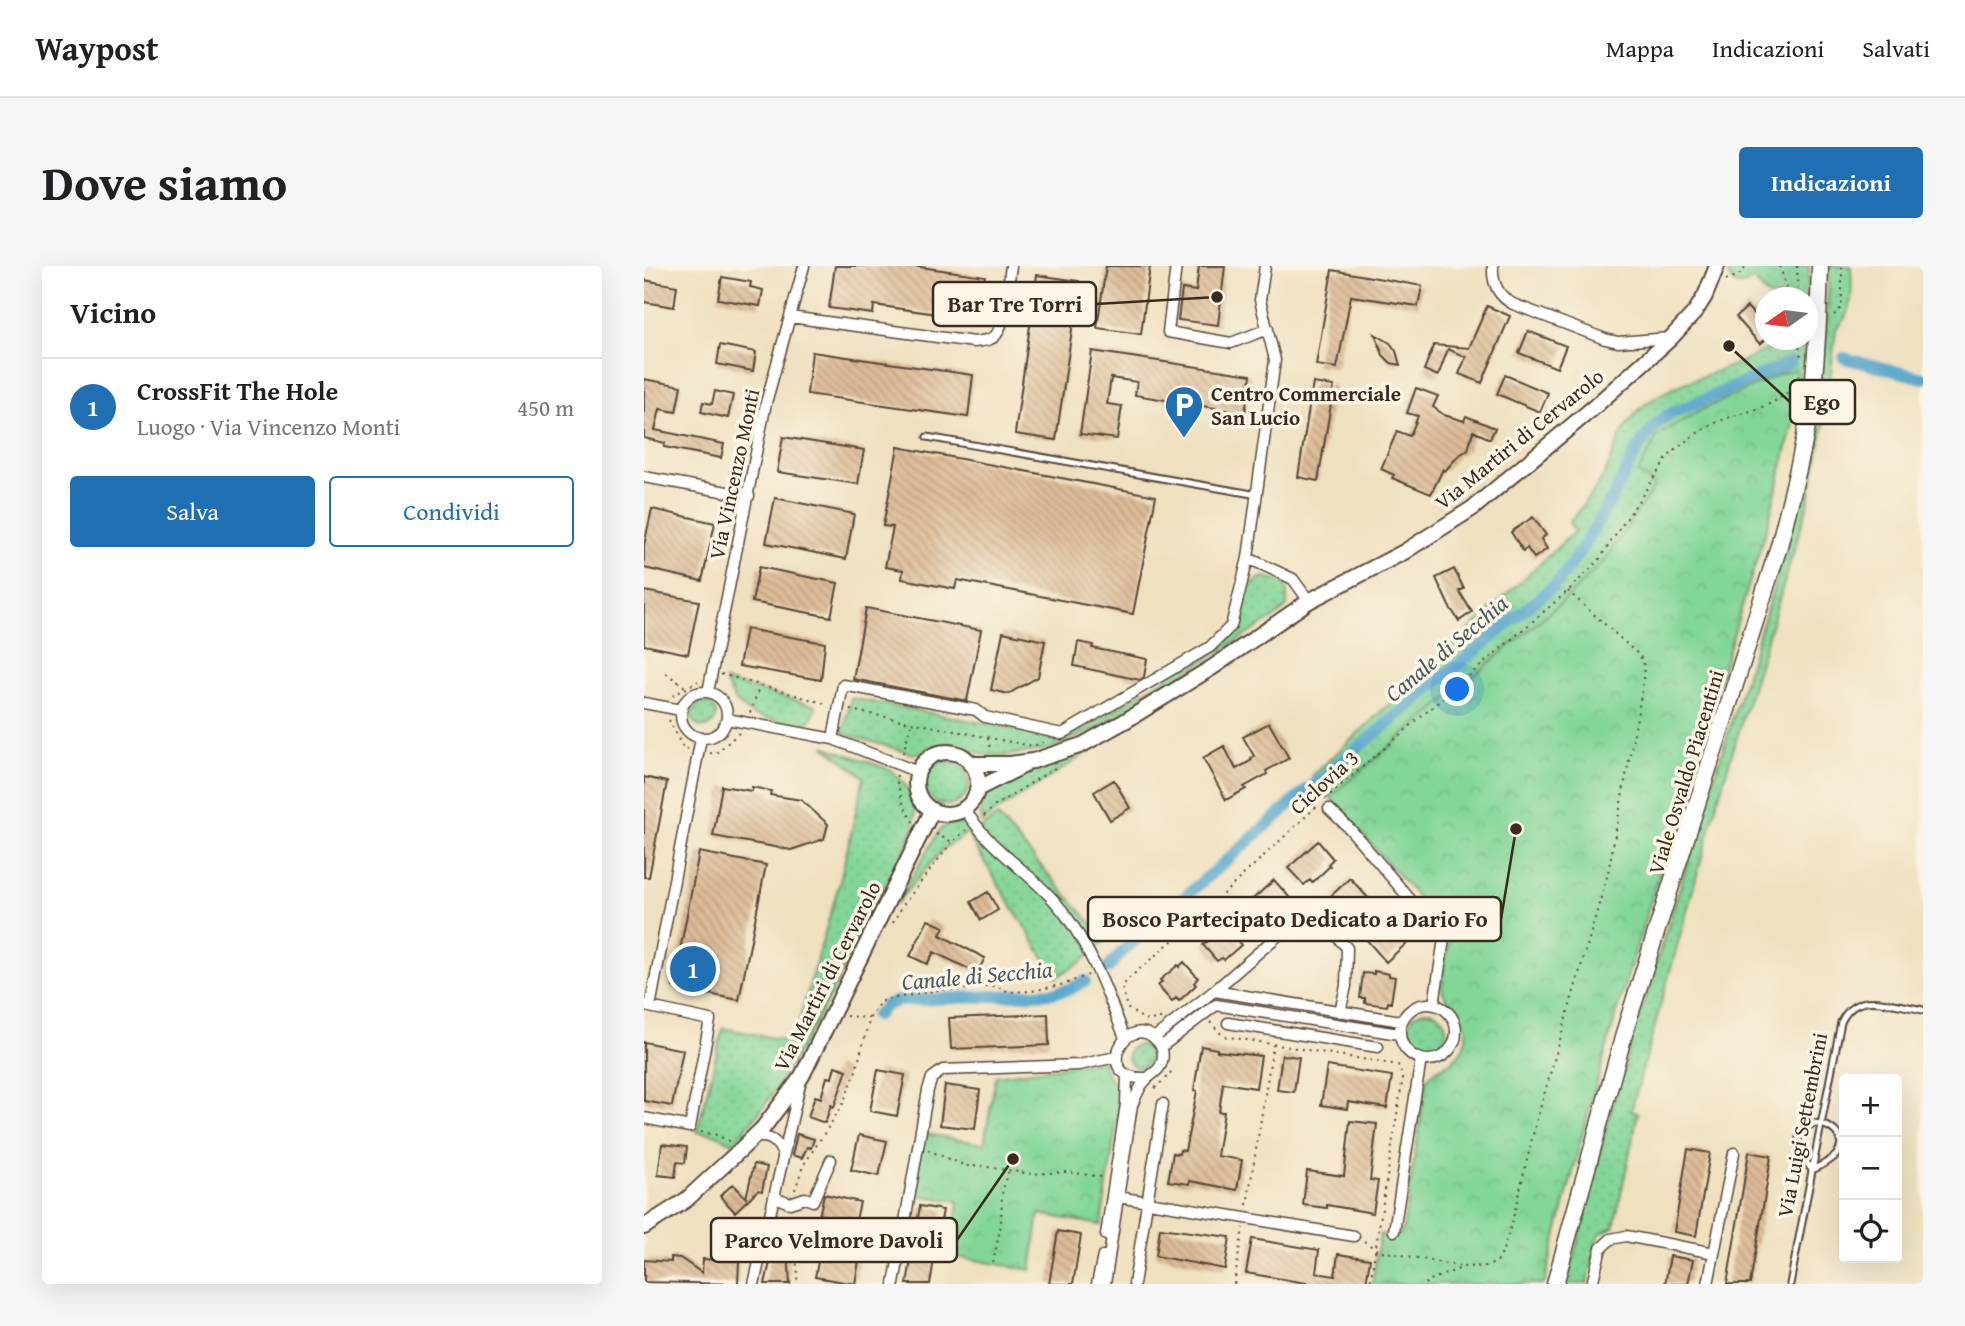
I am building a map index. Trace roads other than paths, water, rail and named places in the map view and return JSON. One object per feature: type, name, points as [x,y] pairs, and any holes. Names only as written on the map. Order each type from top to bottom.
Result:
[{"type":"main road","name":"Viale Osvaldo Piacentini","points":[[1555,1284],[1626,1027],[1779,545],[1798,470],[1812,390],[1819,318],[1819,266]]},
{"type":"main road","name":"Via Martiri di Cervarolo","points":[[977,789],[1033,761],[1082,745],[1125,721],[1213,667],[1309,601],[1404,552],[1473,509],[1671,338],[1695,312],[1715,271]]},
{"type":"main road","name":"Via Martiri di Cervarolo","points":[[918,772],[923,764],[937,754],[955,754],[970,764],[1033,761]]},
{"type":"main road","points":[[918,772],[916,781],[920,798],[932,811],[948,814],[964,809],[974,797],[977,789],[976,776],[970,764]]},
{"type":"main road","name":"Via Martiri di Cervarolo","points":[[644,1227],[686,1200],[754,1137],[802,1076],[918,824],[932,811]]},
{"type":"street","name":"Via Vincenzo Monti","points":[[708,692],[766,404],[804,266]]},
{"type":"street","points":[[790,317],[974,342],[985,340],[995,335],[1001,323],[1011,266]]},
{"type":"street","points":[[1176,266],[1168,332],[1231,343],[1268,329]]},
{"type":"street","points":[[833,739],[843,685],[976,710],[985,717],[1057,733],[1210,647],[1224,636],[1231,626],[1248,558],[1275,360],[1261,300],[1265,266]]},
{"type":"street","points":[[1493,266],[1497,289],[1506,300],[1513,303],[1618,342],[1671,338]]},
{"type":"street","points":[[644,477],[749,496]]},
{"type":"street","points":[[1248,558],[1293,579],[1309,601]]},
{"type":"street","points":[[708,692],[715,694],[725,705],[727,719],[725,726],[715,736],[701,738],[694,736],[683,725],[681,710],[694,693],[708,692]]},
{"type":"street","points":[[644,703],[681,710]]},
{"type":"street","points":[[727,719],[833,739],[918,772]]},
{"type":"street","points":[[644,1118],[686,1127],[710,1020],[647,1006],[701,738]]},
{"type":"street","points":[[964,809],[989,841],[1041,888],[1066,916],[1085,945],[1104,984],[1125,1038]]},
{"type":"street","points":[[1329,809],[1350,829],[1444,939],[1434,1004]]},
{"type":"street","points":[[1154,1038],[1311,907],[1347,948],[1346,986],[1340,1012]]},
{"type":"street","points":[[1214,990],[1401,1021]]},
{"type":"street","points":[[1434,1004],[1449,1013],[1456,1029],[1455,1038],[1452,1047],[1438,1058],[1421,1059],[1406,1050],[1399,1034],[1401,1021],[1418,1005],[1434,1004]]},
{"type":"street","points":[[1161,1047],[1216,1005],[1399,1034]]},
{"type":"street","points":[[1321,1037],[1324,1020]]},
{"type":"street","points":[[1228,1023],[1378,1047]]},
{"type":"street","points":[[1141,1033],[1154,1038],[1161,1047],[1161,1065],[1146,1079],[1127,1076],[1119,1067],[1116,1057],[1125,1038],[1141,1033]]},
{"type":"street","points":[[894,1284],[919,1133],[932,1078],[943,1070],[1079,1065],[1116,1057]]},
{"type":"street","points":[[1394,1231],[1421,1059]]},
{"type":"street","points":[[754,1284],[802,1076]]},
{"type":"street","points":[[1105,1284],[1127,1076]]},
{"type":"street","points":[[1097,1284],[1132,1105],[1146,1079]]},
{"type":"street","points":[[1134,1284],[1163,1104]]},
{"type":"street","points":[[754,1137],[765,1136],[776,1141],[783,1156]]},
{"type":"street","points":[[1708,1284],[1734,1153]]},
{"type":"street","points":[[774,1197],[790,1203],[804,1198],[813,1201],[831,1160]]},
{"type":"street","points":[[1116,1196],[1354,1236]]},
{"type":"street","points":[[1592,1284],[1601,1248],[1611,1239],[1626,1236],[1714,1253]]},
{"type":"lane","points":[[927,437],[1258,495]]},
{"type":"lane","name":"Via Luigi Settembrini","points":[[1790,1284],[1841,1022],[1847,1010],[1861,1002],[1923,1010]]},
{"type":"lane","points":[[1822,1124],[1835,1130],[1840,1146],[1837,1154],[1830,1160],[1812,1170],[1800,1155],[1798,1137],[1806,1126],[1822,1124]]},
{"type":"waterway","name":"Canale di Secchia","points":[[1844,358],[1923,378]]},
{"type":"waterway","name":"Canale di Secchia","points":[[1108,968],[1123,951],[1308,789],[1557,583],[1597,524],[1638,448],[1657,423],[1666,416],[1791,362]]},
{"type":"waterway","name":"Canale di Secchia","points":[[876,1016],[886,1005],[898,1001],[1053,993],[1070,989],[1085,981]]},
{"type":"place","name":"Bar Tre Torri","points":[[1217,297]]},
{"type":"place","name":"Ego","points":[[1729,346]]},
{"type":"place","name":"Centro Commerciale San Lucio","points":[[1184,439]]},
{"type":"place","name":"Bosco Partecipato Dedicato a Dario Fo","points":[[1516,829]]},
{"type":"place","name":"CrossFit The Hole","points":[[693,969]]},
{"type":"place","name":"Parco Velmore Davoli","points":[[1013,1159]]}]
